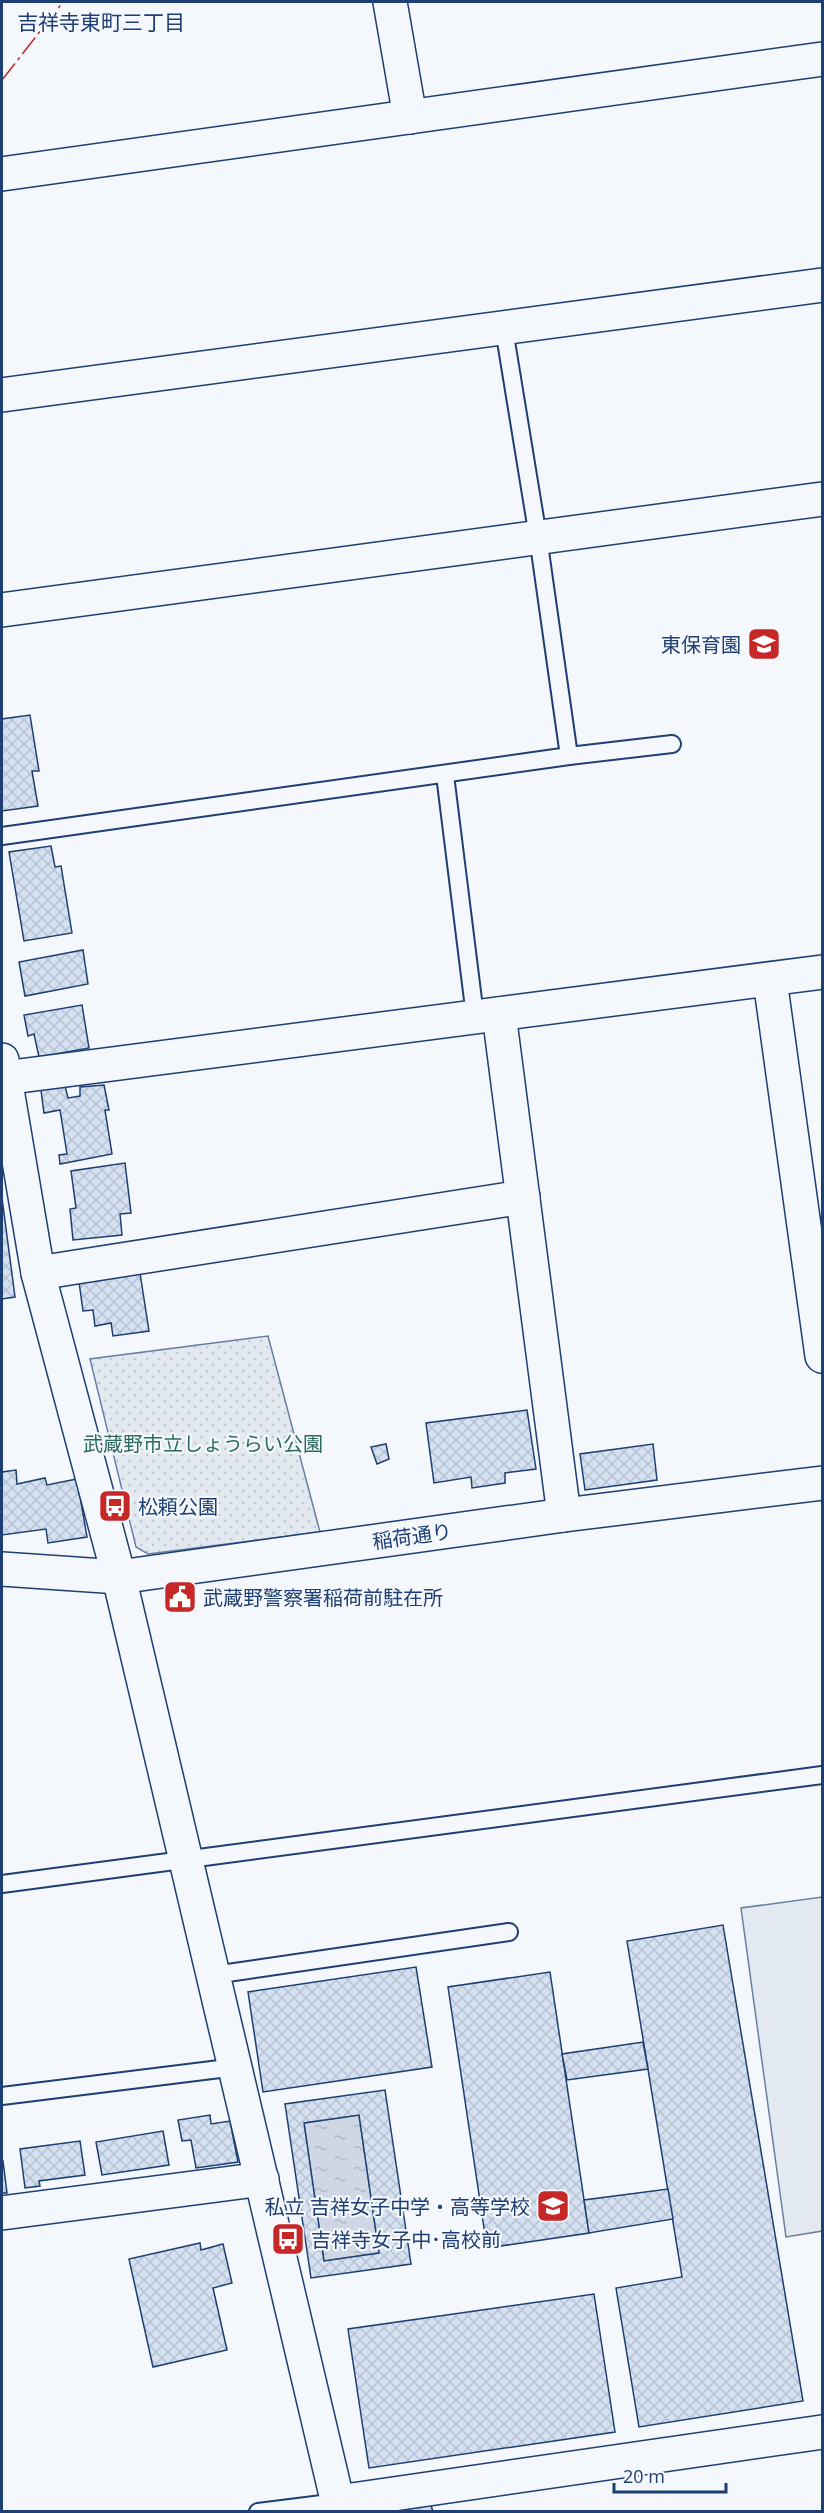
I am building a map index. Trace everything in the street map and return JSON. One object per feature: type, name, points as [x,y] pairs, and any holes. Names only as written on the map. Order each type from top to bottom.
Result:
[{"type":"street","points":[[390,2],[410,117]]},
{"type":"street","points":[[2,174],[822,59]]},
{"type":"street","points":[[2,395],[822,285]]},
{"type":"street","points":[[2,610],[822,500]]},
{"type":"street","points":[[822,972],[487,1015],[3,1069],[38,1273],[119,1577],[339,2507],[822,2432]]},
{"type":"street","points":[[770,980],[822,1356]]},
{"type":"street","points":[[487,1015],[523,1197],[564,1515]]},
{"type":"street","points":[[38,1273],[523,1197]]},
{"type":"street","name":"稲荷通り","points":[[2,1569],[119,1577],[564,1515],[822,1483]]},
{"type":"street","points":[[2,2212],[262,2179]]},
{"type":"lane","points":[[504,329],[538,537],[569,756]]},
{"type":"lane","points":[[2,836],[569,756],[672,744]]},
{"type":"lane","points":[[445,775],[487,1015]]},
{"type":"lane","points":[[2,1884],[822,1775]]},
{"type":"lane","points":[[214,1976],[509,1932]]},
{"type":"lane","points":[[2,2096],[236,2067]]},
{"type":"lane","points":[[258,2511],[339,2507]]},
{"type":"green space","name":"武蔵野市立しょうらい公園","points":[[268,1336],[320,1532],[148,1554],[136,1547],[90,1359]]},
{"type":"green space","points":[[822,1897],[822,2231],[786,2237],[741,1908]]},
{"type":"water","points":[[359,2115],[379,2253],[324,2261],[304,2123]]},
{"type":"building","points":[[30,715],[39,771],[32,771],[38,806],[2,811],[2,719]]},
{"type":"building","points":[[51,846],[55,867],[61,866],[72,933],[24,941],[9,852]]},
{"type":"building","points":[[83,950],[88,984],[25,996],[19,962]]},
{"type":"building","points":[[82,1005],[89,1048],[39,1057],[34,1034],[28,1036],[24,1015]]},
{"type":"building","points":[[104,1085],[109,1110],[105,1110],[112,1154],[60,1164],[59,1155],[67,1154],[60,1110],[44,1113],[41,1090],[65,1086],[68,1098],[80,1096],[80,1087]]},
{"type":"building","points":[[125,1163],[131,1213],[120,1214],[122,1235],[73,1240],[70,1209],[76,1208],[71,1171]]},
{"type":"building","points":[[2,1198],[15,1297],[2,1299]]},
{"type":"building","points":[[140,1273],[149,1331],[113,1336],[111,1323],[95,1326],[93,1310],[83,1311],[79,1282]]},
{"type":"building","points":[[527,1410],[536,1469],[505,1473],[505,1483],[472,1488],[471,1477],[434,1483],[426,1423]]},
{"type":"building","points":[[386,1444],[389,1459],[377,1464],[371,1447]]},
{"type":"building","points":[[653,1444],[657,1480],[585,1490],[580,1454]]},
{"type":"building","points":[[16,1470],[17,1484],[45,1478],[47,1485],[77,1479],[87,1537],[48,1543],[46,1529],[2,1535],[2,1472]]},
{"type":"building","points":[[723,1925],[803,2401],[639,2427],[616,2288],[682,2277],[627,1941]]},
{"type":"building","points":[[416,1967],[432,2067],[263,2092],[248,1992]]},
{"type":"building","points":[[550,1972],[589,2233],[487,2248],[448,1987]]},
{"type":"building","points":[[643,2042],[648,2069],[567,2080],[562,2054]]},
{"type":"building","points":[[385,2090],[411,2264],[311,2278],[285,2104]],"holes":[[[359,2115],[379,2253],[324,2261],[304,2123]]]},
{"type":"building","points":[[210,2115],[211,2124],[230,2121],[238,2162],[196,2168],[191,2140],[182,2141],[178,2120]]},
{"type":"building","points":[[163,2131],[169,2165],[102,2175],[96,2142]]},
{"type":"building","points":[[80,2141],[85,2175],[39,2181],[40,2186],[25,2188],[20,2149]]},
{"type":"building","points":[[3,2161],[7,2193],[2,2193]]},
{"type":"building","points":[[668,2189],[673,2219],[589,2233],[584,2200]]},
{"type":"building","points":[[200,2243],[201,2250],[223,2244],[232,2283],[213,2288],[227,2350],[153,2367],[129,2259]]},
{"type":"building","points":[[594,2294],[615,2432],[369,2468],[348,2329]]},
{"type":"building","points":[[431,2505],[433,2512],[392,2512]]},
{"type":"power","points":[[2,80],[63,2]]},
{"type":"place","name":"東保育園","points":[[764,644]]},
{"type":"place","name":"松頼公園","points":[[115,1506]]},
{"type":"place","name":"武蔵野警察署稲荷前駐在所","points":[[180,1597]]},
{"type":"place","name":"私立 吉祥女子中学・高等学校","points":[[553,2206]]},
{"type":"place","name":"吉祥寺女子中･高校前","points":[[288,2239]]},
{"type":"district","name":"吉祥寺東町三丁目","points":[[101,22]]}]
